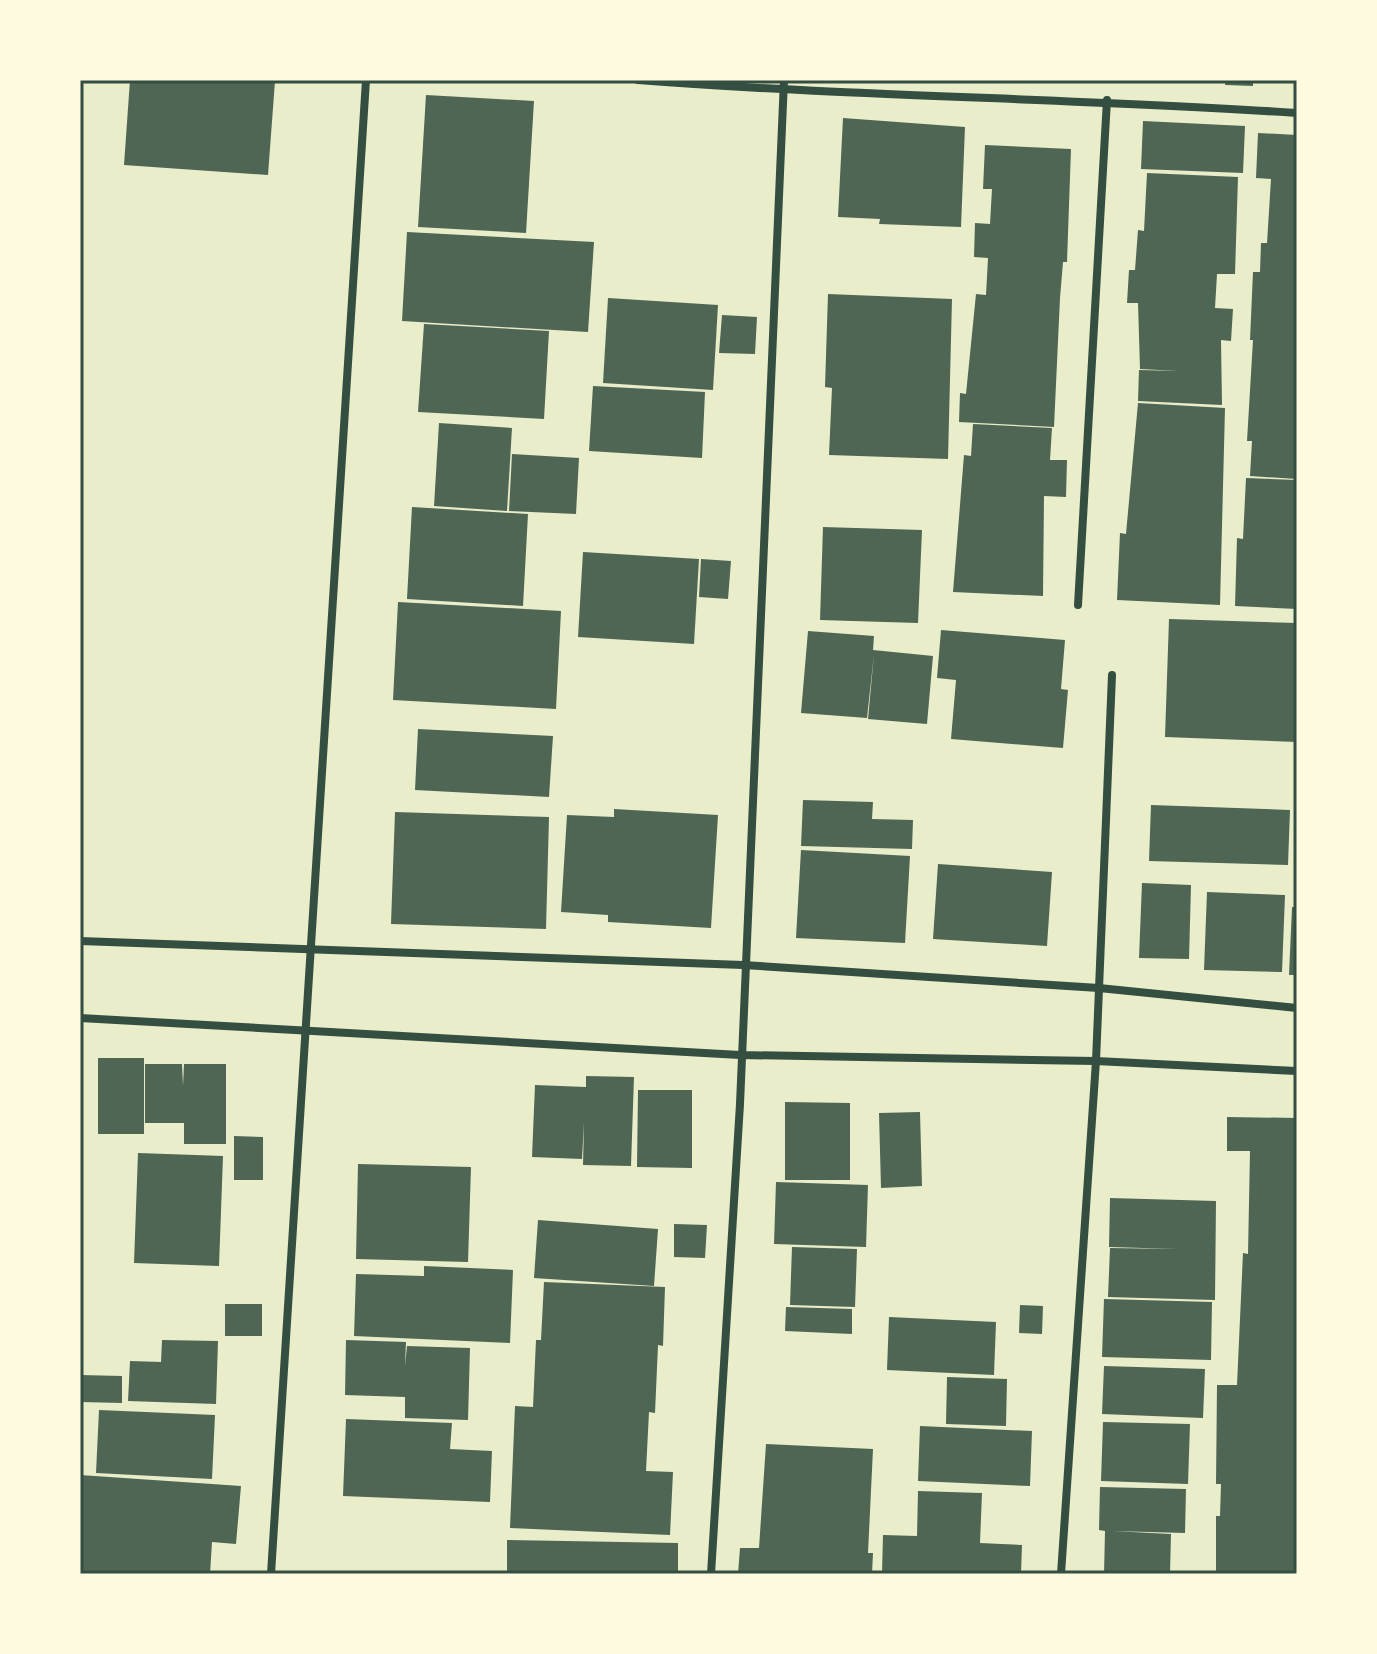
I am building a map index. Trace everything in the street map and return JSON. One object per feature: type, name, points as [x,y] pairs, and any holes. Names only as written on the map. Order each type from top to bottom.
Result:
[{"type":"street","points":[[271,1574],[366,80]]},
{"type":"street","points":[[638,80],[783,91],[1107,100],[1297,113]]},
{"type":"street","points":[[711,1574],[740,1104],[743,965],[784,80]]},
{"type":"street","points":[[1078,605],[1107,100]]},
{"type":"street","points":[[1061,1574],[1096,1061],[1112,675]]},
{"type":"street","points":[[80,941],[743,965],[1099,988],[1297,1008]]},
{"type":"street","points":[[80,1018],[740,1055],[1096,1061],[1297,1071]]},
{"type":"building","points":[[130,80],[275,81],[268,175],[124,165]]},
{"type":"building","points":[[1226,80],[1253,80],[1253,86],[1225,85]]},
{"type":"building","points":[[426,95],[534,101],[526,233],[418,227]]},
{"type":"building","points":[[843,118],[965,127],[961,227],[879,224],[880,219],[838,217]]},
{"type":"building","points":[[1143,121],[1245,126],[1243,173],[1141,169]]},
{"type":"building","points":[[1258,133],[1297,135],[1297,479],[1250,476],[1252,441],[1247,441],[1253,340],[1250,340],[1253,272],[1260,272],[1261,243],[1267,243],[1271,179],[1256,178]]},
{"type":"building","points":[[985,145],[1071,149],[1067,262],[1063,262],[1060,298],[1054,427],[959,422],[960,393],[966,394],[976,294],[986,295],[988,258],[974,257],[975,223],[990,224],[992,189],[983,189]]},
{"type":"building","points":[[1147,173],[1238,177],[1235,274],[1217,274],[1215,308],[1233,309],[1231,341],[1221,340],[1222,405],[1138,401],[1139,370],[1179,371],[1140,369],[1138,303],[1127,303],[1129,270],[1135,270],[1138,230],[1144,231]]},
{"type":"building","points":[[407,232],[594,242],[588,332],[402,321]]},
{"type":"building","points":[[828,294],[952,299],[948,459],[829,455],[832,388],[825,387]]},
{"type":"building","points":[[608,298],[718,305],[713,390],[603,383]]},
{"type":"building","points":[[722,315],[757,317],[755,354],[719,353]]},
{"type":"building","points":[[424,324],[549,331],[544,419],[418,412]]},
{"type":"building","points":[[593,386],[705,392],[702,458],[589,451]]},
{"type":"building","points":[[1138,403],[1225,408],[1220,605],[1117,600],[1120,533],[1126,534]]},
{"type":"building","points":[[439,423],[512,428],[507,511],[434,506]]},
{"type":"building","points":[[973,424],[1052,428],[1050,460],[1067,460],[1066,497],[1044,496],[1043,596],[953,592],[964,455],[971,456]]},
{"type":"building","points":[[512,454],[579,458],[576,514],[509,511]]},
{"type":"building","points":[[1246,478],[1297,480],[1297,609],[1235,606],[1237,538],[1243,539]]},
{"type":"building","points":[[412,507],[528,514],[523,606],[407,599]]},
{"type":"building","points":[[823,527],[922,530],[918,623],[820,620]]},
{"type":"building","points":[[583,552],[699,559],[694,644],[578,637]]},
{"type":"building","points":[[701,559],[731,561],[728,599],[699,597]]},
{"type":"building","points":[[398,602],[561,611],[556,709],[393,700]]},
{"type":"building","points":[[1169,619],[1297,623],[1297,742],[1165,737]]},
{"type":"building","points":[[941,630],[1065,640],[1061,689],[1068,690],[1063,748],[951,739],[956,680],[937,678]]},
{"type":"building","points":[[808,631],[874,636],[873,650],[933,656],[927,724],[868,719],[874,654],[867,718],[801,713]]},
{"type":"building","points":[[418,729],[553,736],[549,797],[415,790]]},
{"type":"building","points":[[803,800],[873,802],[872,819],[913,820],[912,849],[801,846]]},
{"type":"building","points":[[1151,805],[1290,810],[1288,865],[1149,861]]},
{"type":"building","points":[[614,809],[718,815],[711,928],[608,922],[608,915],[561,912],[567,815],[614,817]]},
{"type":"building","points":[[395,812],[549,817],[546,929],[391,924]]},
{"type":"building","points":[[801,850],[910,856],[905,943],[796,938]]},
{"type":"building","points":[[938,864],[1052,872],[1047,946],[933,939]]},
{"type":"building","points":[[1142,883],[1191,885],[1189,959],[1139,958]]},
{"type":"building","points":[[1207,892],[1285,895],[1282,972],[1204,970]]},
{"type":"building","points":[[1292,907],[1297,907],[1297,975],[1289,975]]},
{"type":"building","points":[[98,1058],[144,1058],[144,1134],[98,1134]]},
{"type":"building","points":[[145,1064],[182,1064],[183,1086],[184,1064],[226,1064],[226,1144],[184,1144],[184,1123],[145,1123]]},
{"type":"building","points":[[586,1076],[634,1077],[631,1166],[583,1165],[584,1122],[582,1159],[532,1157],[535,1085],[586,1087]]},
{"type":"building","points":[[638,1090],[692,1090],[692,1168],[637,1167]]},
{"type":"building","points":[[785,1102],[850,1103],[850,1180],[785,1180]]},
{"type":"building","points":[[920,1112],[922,1186],[881,1188],[879,1113]]},
{"type":"building","points":[[1227,1117],[1297,1118],[1297,1574],[1216,1574],[1216,1516],[1220,1516],[1221,1484],[1216,1484],[1217,1385],[1237,1385],[1243,1253],[1248,1254],[1250,1151],[1227,1151]]},
{"type":"building","points":[[234,1136],[263,1137],[263,1180],[234,1180]]},
{"type":"building","points":[[138,1153],[223,1156],[219,1266],[134,1263]]},
{"type":"building","points":[[358,1164],[471,1167],[468,1262],[356,1259]]},
{"type":"building","points":[[776,1182],[868,1185],[866,1247],[774,1244]]},
{"type":"building","points":[[1110,1198],[1216,1201],[1215,1300],[1108,1297],[1110,1248],[1178,1249],[1109,1247]]},
{"type":"building","points":[[538,1220],[658,1229],[654,1286],[534,1278]]},
{"type":"building","points":[[674,1224],[707,1225],[705,1258],[674,1257]]},
{"type":"building","points":[[792,1247],[857,1249],[855,1307],[790,1305]]},
{"type":"building","points":[[424,1266],[513,1270],[510,1343],[354,1336],[356,1274],[424,1276]]},
{"type":"building","points":[[544,1282],[665,1287],[663,1346],[658,1345],[655,1413],[649,1412],[646,1471],[673,1472],[670,1535],[510,1528],[515,1406],[533,1407],[536,1340],[541,1340]]},
{"type":"building","points":[[1104,1299],[1212,1302],[1211,1360],[1102,1357]]},
{"type":"building","points":[[225,1304],[262,1304],[262,1336],[225,1336]]},
{"type":"building","points":[[1020,1305],[1043,1306],[1042,1334],[1019,1333]]},
{"type":"building","points":[[786,1307],[852,1309],[852,1334],[785,1331]]},
{"type":"building","points":[[889,1317],[996,1322],[994,1375],[887,1370]]},
{"type":"building","points":[[162,1340],[218,1341],[216,1404],[128,1401],[130,1361],[161,1362]]},
{"type":"building","points":[[346,1340],[406,1342],[405,1366],[407,1346],[470,1348],[468,1420],[405,1418],[405,1397],[345,1395]]},
{"type":"building","points":[[1104,1366],[1205,1369],[1203,1418],[1102,1414]]},
{"type":"building","points":[[80,1375],[122,1376],[122,1403],[80,1402]]},
{"type":"building","points":[[947,1377],[1007,1379],[1006,1426],[946,1424]]},
{"type":"building","points":[[99,1410],[215,1415],[212,1479],[96,1473]]},
{"type":"building","points":[[346,1419],[452,1423],[450,1449],[492,1451],[490,1502],[343,1496]]},
{"type":"building","points":[[1103,1422],[1190,1424],[1188,1484],[1101,1481]]},
{"type":"building","points":[[920,1426],[1032,1431],[1030,1486],[918,1481]]},
{"type":"building","points":[[766,1444],[873,1449],[868,1553],[873,1553],[872,1574],[738,1574],[740,1548],[759,1548]]},
{"type":"building","points":[[80,1475],[241,1486],[236,1544],[212,1542],[210,1574],[80,1574]]},
{"type":"building","points":[[1100,1487],[1186,1489],[1185,1533],[1112,1531],[1171,1534],[1170,1574],[1104,1574],[1105,1531],[1099,1530]]},
{"type":"building","points":[[918,1491],[982,1493],[980,1543],[1022,1545],[1021,1574],[882,1574],[883,1535],[917,1536]]},
{"type":"building","points":[[507,1540],[678,1543],[678,1574],[507,1574]]}]
